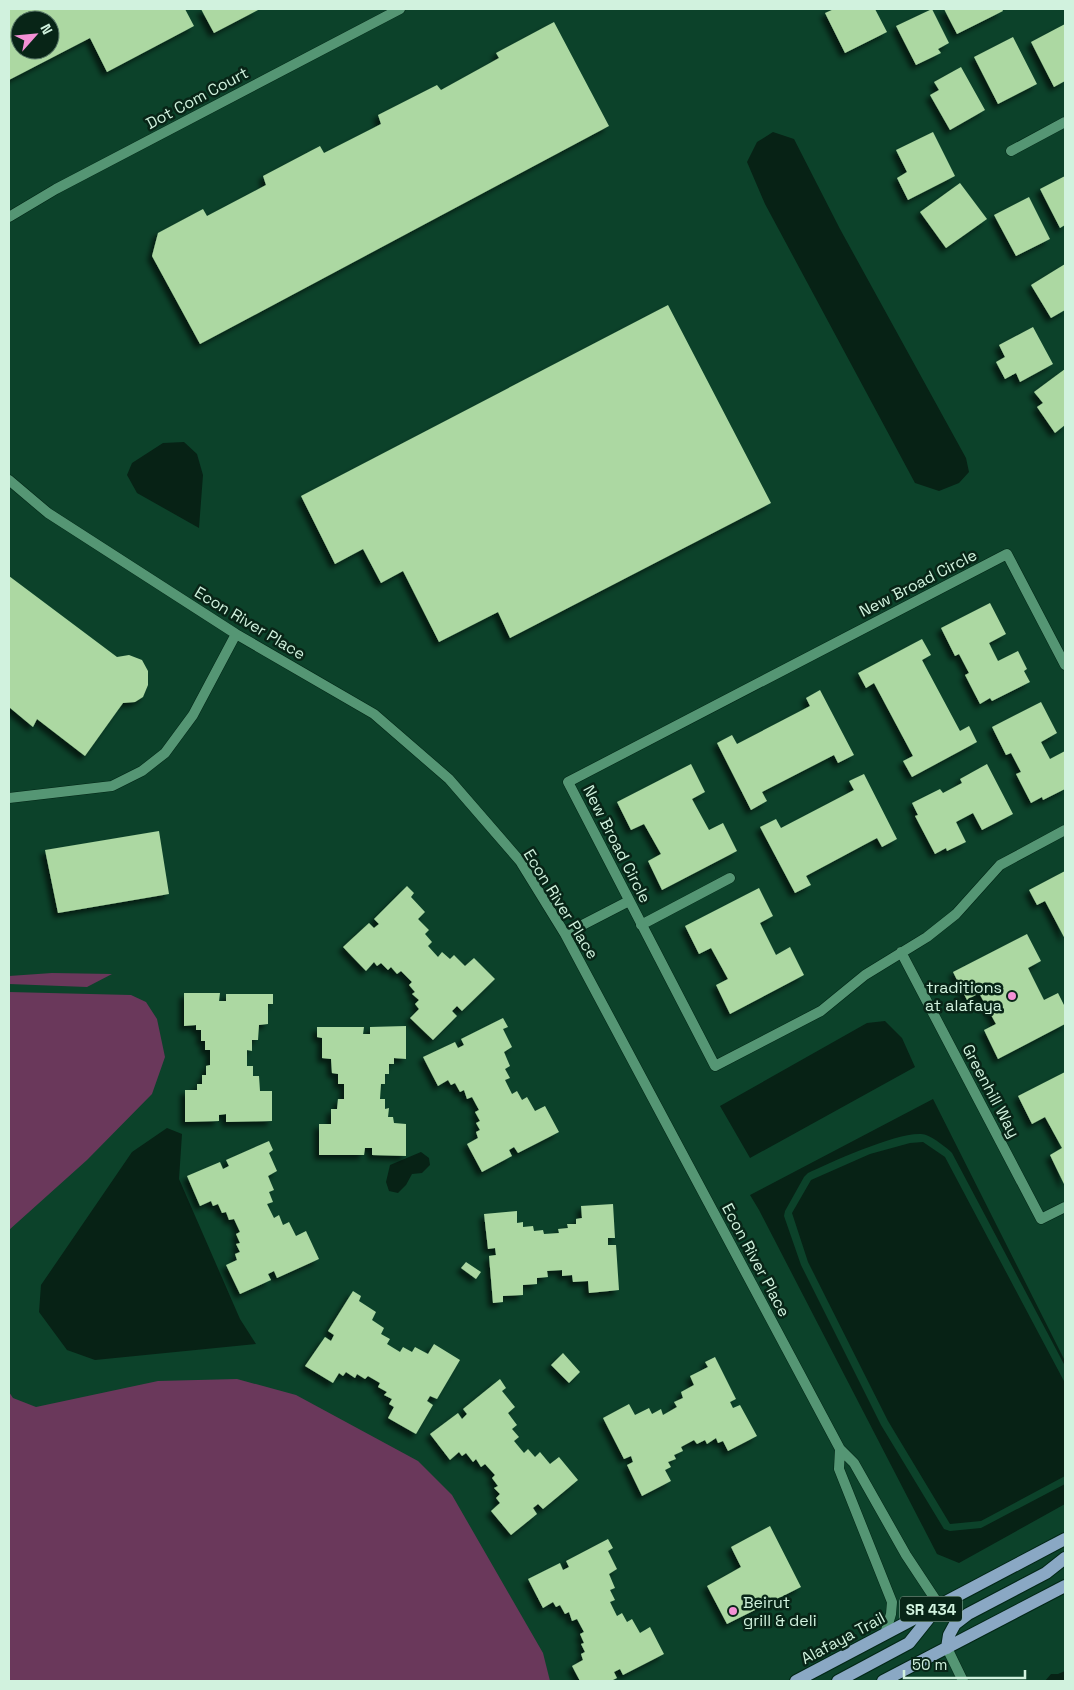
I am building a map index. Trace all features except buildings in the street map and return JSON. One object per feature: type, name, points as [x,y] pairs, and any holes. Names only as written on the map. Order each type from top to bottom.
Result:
[{"type":"main road","name":"Alafaya Trail","points":[[796,1681],[1065,1539]]},
{"type":"main road","points":[[947,1648],[949,1635],[955,1624],[968,1614],[1046,1574],[1065,1558]]},
{"type":"main road","name":"SR 434","points":[[883,1681],[1065,1586]]},
{"type":"main road","points":[[838,1681],[909,1643],[939,1605]]},
{"type":"street","name":"Dot Com Court","points":[[9,217],[56,189],[400,9]]},
{"type":"street","points":[[1011,151],[1065,122]]},
{"type":"street","name":"Econ River Place","points":[[9,480],[48,513],[236,634],[374,714],[449,778],[520,862],[565,934],[840,1449],[854,1463],[906,1555],[939,1605]]},
{"type":"street","name":"New Broad Circle","points":[[1065,665],[1007,554],[568,782],[715,1066],[820,1011],[866,975],[927,937],[956,914],[1000,864],[1065,830]]},
{"type":"street","points":[[9,798],[112,786],[142,771],[165,752],[193,715],[236,634]]},
{"type":"street","points":[[641,925],[730,878]]},
{"type":"street","points":[[565,934],[629,901]]},
{"type":"street","name":"Greenhill Way","points":[[901,952],[1041,1219],[1065,1207]]},
{"type":"street","name":"Econ River Place","points":[[840,1449],[839,1469],[892,1602],[891,1614],[885,1634]]},
{"type":"street","points":[[947,1648],[963,1681]]},
{"type":"shaded area","points":[[773,132],[794,139],[840,229],[966,458],[969,472],[959,483],[939,491],[915,483],[765,204],[747,162],[757,142]]},
{"type":"shaded area","points":[[184,442],[197,454],[203,475],[199,528],[137,493],[127,475],[132,463],[163,443]]},
{"type":"shaded area","points":[[52,973],[112,974],[87,987],[9,984],[9,976]]},
{"type":"shaded area","points":[[9,992],[131,995],[146,1002],[157,1019],[165,1057],[152,1094],[87,1160],[9,1230]]},
{"type":"shaded area","points":[[885,1021],[902,1038],[915,1067],[750,1158],[720,1106],[867,1023]]},
{"type":"shaded area","points":[[933,1099],[1065,1361],[1065,1366],[952,1153],[929,1136],[916,1134],[885,1141],[808,1173],[785,1211],[784,1216],[801,1265],[881,1425],[944,1529],[950,1531],[981,1528],[1065,1484],[1065,1504],[959,1563],[937,1554],[750,1195]]},
{"type":"shaded area","points":[[167,1128],[182,1134],[179,1179],[240,1319],[256,1344],[95,1360],[67,1350],[39,1312],[41,1285],[132,1152]]},
{"type":"shaded area","points":[[923,1142],[945,1157],[1065,1383],[1065,1476],[981,1521],[950,1524],[888,1421],[808,1262],[792,1213],[811,1180],[870,1154],[910,1143]]},
{"type":"shaded area","points":[[421,1152],[429,1158],[430,1165],[422,1173],[412,1174],[406,1185],[398,1193],[389,1191],[386,1182],[390,1165]]},
{"type":"shaded area","points":[[237,1379],[296,1395],[418,1461],[452,1495],[543,1653],[550,1681],[9,1681],[9,1392],[13,1398],[36,1407],[158,1381]]},
{"type":"shaded area","points":[[1065,1671],[1065,1681],[1045,1681],[1051,1674]]},
{"type":"place","name":"traditions at alafaya","points":[[1012,996]]},
{"type":"place","name":"Beirut grill & deli","points":[[733,1611]]}]
